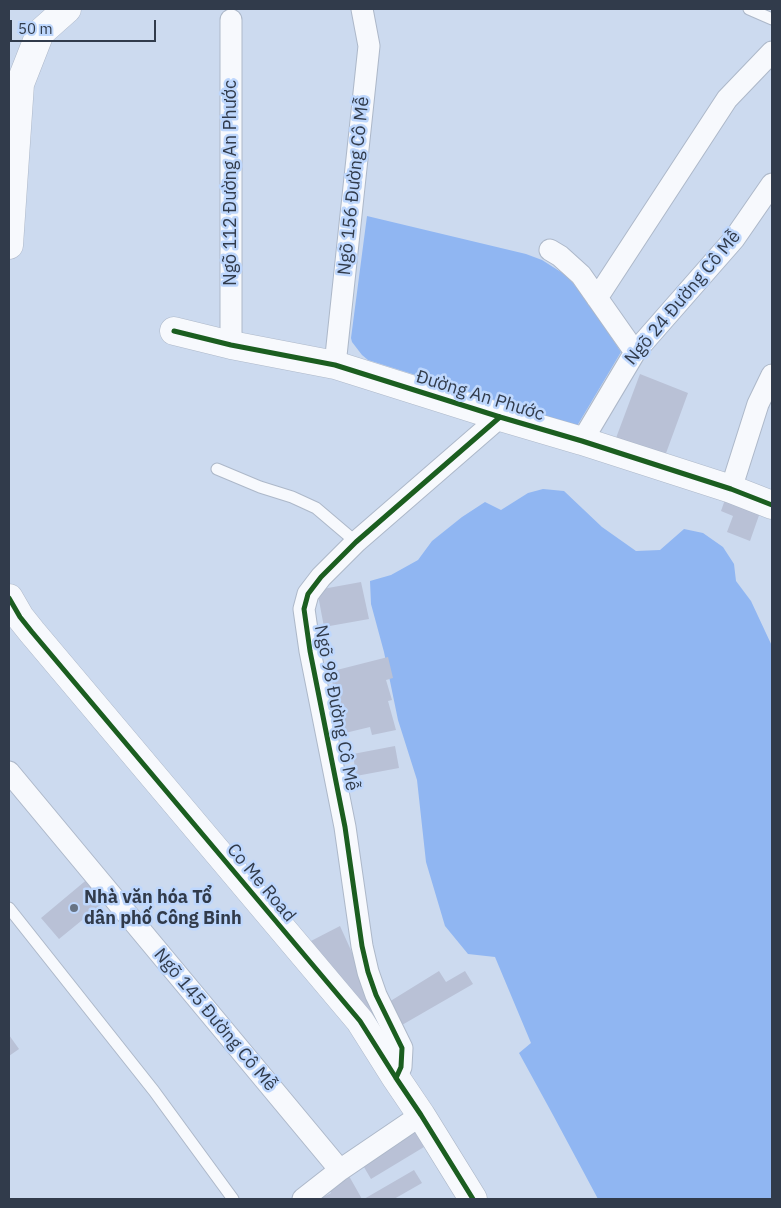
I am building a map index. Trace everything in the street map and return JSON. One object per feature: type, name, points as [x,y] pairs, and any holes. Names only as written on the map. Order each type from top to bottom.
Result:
[{"type":"street","points":[[9,245],[20,84],[40,33],[67,9]]},
{"type":"street","name":"Ngõ 156 Đường Cô Mễ","points":[[335,365],[369,46],[362,9]]},
{"type":"street","name":"Ngõ 112 Đường An Phước","points":[[231,20],[231,345]]},
{"type":"street","points":[[598,298],[727,99],[772,52]]},
{"type":"street","name":"Ngõ 24 Đường Cô Mễ","points":[[582,441],[635,352],[734,239],[772,184]]},
{"type":"street","points":[[550,250],[560,256],[581,275],[635,352]]},
{"type":"street","name":"Đường An Phước","points":[[174,331],[231,345],[335,365],[500,418],[582,441],[731,489],[772,505]]},
{"type":"street","points":[[731,489],[758,404],[772,374]]},
{"type":"street","name":"Ngõ 98 Đường Cô Mễ","points":[[396,1078],[401,1067],[402,1048],[376,994],[368,972],[362,946],[345,827],[310,651],[304,608],[308,594],[321,577],[356,542],[500,418]]},
{"type":"street","name":"Co Me Road","points":[[9,598],[20,617],[32,632],[360,1021],[473,1199]]},
{"type":"street","name":"Ngõ 145 Đường Cô Mễ","points":[[9,772],[340,1170]]},
{"type":"street","points":[[303,1199],[340,1170],[421,1115]]},
{"type":"lane","points":[[749,9],[772,19]]},
{"type":"lane","points":[[217,469],[316,508],[356,542]]},
{"type":"lane","points":[[9,908],[154,1091],[233,1199]]},
{"type":"water","points":[[367,216],[526,254],[542,260],[564,274],[573,283],[621,352],[577,426],[368,360],[362,355],[351,338]]},
{"type":"water","points":[[543,489],[564,491],[602,527],[636,551],[660,550],[684,529],[703,533],[723,547],[734,564],[736,581],[751,601],[772,646],[772,1199],[598,1199],[519,1053],[531,1043],[495,957],[468,954],[445,926],[426,862],[417,780],[398,720],[384,652],[371,604],[370,581],[391,575],[418,560],[432,541],[462,517],[485,502],[501,510],[528,493]]},
{"type":"building","points":[[640,374],[688,393],[665,456],[616,438]]},
{"type":"building","points":[[728,491],[763,504],[750,541],[727,532],[733,516],[721,511]]},
{"type":"building","points":[[361,582],[369,619],[324,627],[317,590]]},
{"type":"building","points":[[388,657],[393,678],[386,680],[392,700],[388,701],[396,730],[372,735],[370,727],[345,733],[332,681],[323,684],[321,674]]},
{"type":"building","points":[[395,746],[399,768],[356,776],[353,754]]},
{"type":"building","name":"Nhà văn hóa Tổ dân phố Công Binh","points":[[90,877],[108,899],[59,939],[41,918]]},
{"type":"building","points":[[340,926],[392,1041],[309,942]]},
{"type":"building","points":[[439,971],[446,982],[465,971],[473,984],[395,1029],[384,1005]]},
{"type":"building","points":[[9,1035],[19,1049],[9,1056]]},
{"type":"building","points":[[414,1130],[424,1147],[371,1179],[361,1162]]},
{"type":"building","points":[[414,1170],[422,1183],[394,1199],[364,1199]]},
{"type":"building","points":[[349,1176],[362,1199],[320,1199],[331,1193],[328,1188]]},
{"type":"cycle path","points":[[174,331],[231,345],[335,365],[582,441],[731,489],[772,505]]},
{"type":"cycle path","points":[[396,1078],[401,1067],[402,1048],[376,995],[362,946],[345,827],[310,651],[304,609],[308,594],[321,577],[356,542],[500,417]]},
{"type":"cycle path","points":[[9,598],[20,617],[32,632],[360,1021],[473,1199]]},
{"type":"place","name":"Nhà văn hóa Tổ dân phố Công Binh","points":[[74,908]]}]
